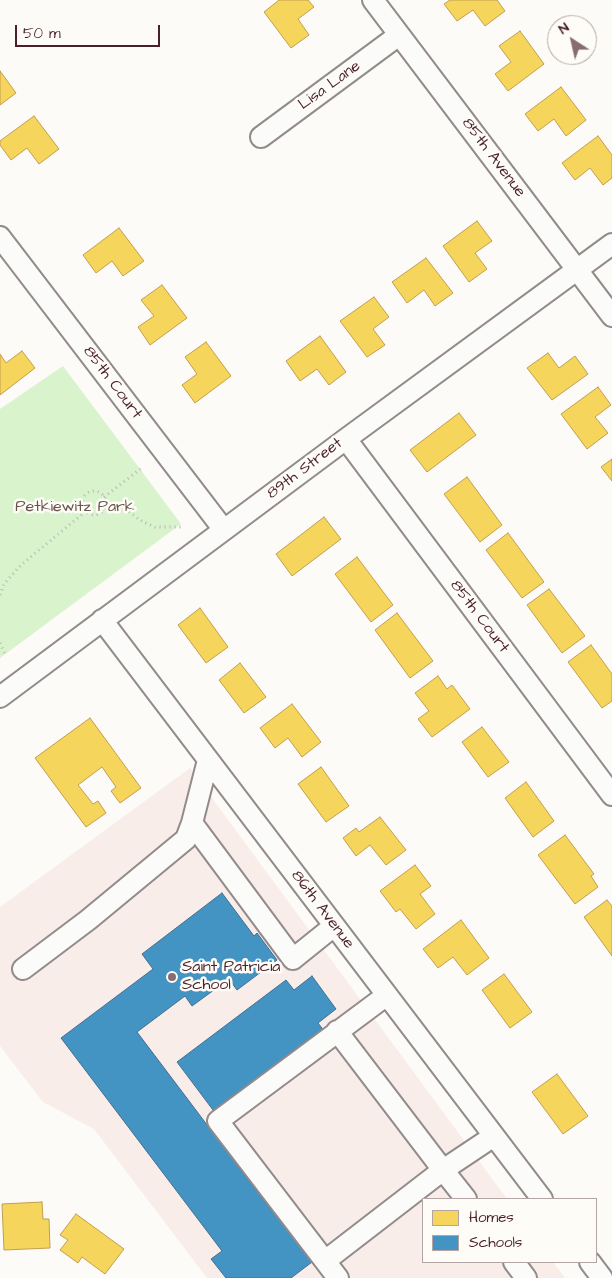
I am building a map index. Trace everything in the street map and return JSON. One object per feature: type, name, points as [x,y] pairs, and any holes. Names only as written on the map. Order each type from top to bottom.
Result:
[{"type":"street","name":"85th Avenue","points":[[373,0],[612,316]]},
{"type":"street","name":"Lisa Lane","points":[[261,137],[399,35]]},
{"type":"street","name":"85th Court","points":[[0,236],[224,530]]},
{"type":"street","name":"89th Street","points":[[0,697],[346,439],[612,244]]},
{"type":"street","name":"85th Court","points":[[346,439],[612,795]]},
{"type":"street","name":"86th Avenue","points":[[102,620],[541,1198]]},
{"type":"street","points":[[23,968],[88,920],[186,839],[208,760]]},
{"type":"street","points":[[192,823],[293,959],[334,926]]},
{"type":"street","points":[[338,1278],[218,1121],[386,994]]},
{"type":"street","points":[[337,1031],[465,1198]]},
{"type":"street","points":[[325,1260],[443,1170],[494,1136]]},
{"type":"street","points":[[515,1263],[526,1278]]},
{"type":"street","points":[[591,1263],[602,1278]]},
{"type":"path","points":[[104,496],[143,466]]},
{"type":"path","points":[[95,492],[104,496],[106,500],[103,511],[96,514],[86,511],[83,503],[85,496],[95,492]]},
{"type":"path","points":[[105,507],[125,509],[143,522],[155,527],[182,527]]},
{"type":"path","points":[[0,595],[4,584],[21,565],[86,511]]},
{"type":"path","points":[[0,643],[6,656]]},
{"type":"shaded area","name":"Saint Patricia School","points":[[190,768],[506,1198],[422,1198],[422,1263],[554,1263],[565,1278],[207,1278],[94,1129],[43,1102],[0,1046],[0,907]]},
{"type":"green space","name":"Petkiewitz Park","points":[[63,366],[181,524],[0,658],[0,409]]},
{"type":"building: Homes","points":[[279,0],[308,0],[314,7],[298,19],[309,35],[291,48],[264,12]]},
{"type":"building: Homes","points":[[450,0],[497,0],[505,11],[485,26],[473,10],[457,21],[444,4]]},
{"type":"building: Homes","points":[[520,31],[544,64],[508,91],[495,74],[511,62],[499,46]]},
{"type":"building: Homes","points":[[0,71],[16,93],[0,105]]},
{"type":"building: Homes","points":[[561,87],[586,120],[566,136],[554,119],[538,131],[525,114]]},
{"type":"building: Homes","points":[[34,116],[59,149],[39,164],[27,148],[11,160],[0,145],[0,141]]},
{"type":"building: Homes","points":[[598,136],[612,155],[612,178],[603,185],[590,168],[575,180],[562,163]]},
{"type":"building: Homes","points":[[477,221],[492,241],[475,253],[487,269],[469,282],[443,246]]},
{"type":"building: Homes","points":[[119,228],[144,261],[123,276],[112,261],[96,273],[83,255]]},
{"type":"building: Homes","points":[[426,258],[453,293],[435,306],[424,290],[407,303],[392,282]]},
{"type":"building: Homes","points":[[162,285],[187,318],[150,345],[138,327],[154,316],[141,300]]},
{"type":"building: Homes","points":[[374,297],[389,317],[373,329],[385,345],[367,357],[340,321]]},
{"type":"building: Homes","points":[[320,336],[346,372],[329,385],[317,369],[300,381],[286,361]]},
{"type":"building: Homes","points":[[206,342],[231,376],[195,403],[182,385],[197,374],[185,357]]},
{"type":"building: Homes","points":[[22,351],[35,368],[0,395],[0,354],[6,363]]},
{"type":"building: Homes","points":[[548,353],[559,368],[575,356],[588,374],[552,400],[527,368]]},
{"type":"building: Homes","points":[[598,387],[611,405],[595,417],[608,433],[587,449],[561,414]]},
{"type":"building: Homes","points":[[459,413],[476,435],[427,472],[410,450]]},
{"type":"building: Homes","points":[[612,459],[612,481],[601,467]]},
{"type":"building: Homes","points":[[467,477],[502,525],[480,542],[444,494]]},
{"type":"building: Homes","points":[[324,517],[341,539],[292,576],[276,554]]},
{"type":"building: Homes","points":[[508,533],[544,582],[522,598],[486,550]]},
{"type":"building: Homes","points":[[357,557],[393,605],[371,622],[335,574]]},
{"type":"building: Homes","points":[[549,589],[585,636],[562,653],[527,605]]},
{"type":"building: Homes","points":[[200,608],[228,647],[206,663],[178,625]]},
{"type":"building: Homes","points":[[397,613],[433,661],[410,678],[375,630]]},
{"type":"building: Homes","points":[[591,645],[612,674],[612,701],[602,708],[568,662]]},
{"type":"building: Homes","points":[[240,663],[266,697],[244,713],[219,680]]},
{"type":"building: Homes","points":[[438,676],[447,689],[452,685],[470,709],[432,737],[418,719],[429,711],[415,693]]},
{"type":"building: Homes","points":[[292,704],[321,742],[302,757],[288,738],[275,748],[260,728]]},
{"type":"building: Homes","points":[[90,718],[141,788],[120,803],[111,791],[116,787],[102,767],[78,785],[93,804],[98,801],[106,813],[86,827],[35,758]]},
{"type":"building: Homes","points":[[482,727],[509,762],[488,777],[462,742]]},
{"type":"building: Homes","points":[[321,767],[349,806],[326,822],[298,784]]},
{"type":"building: Homes","points":[[526,782],[554,821],[533,837],[505,798]]},
{"type":"building: Homes","points":[[380,817],[406,850],[386,865],[370,845],[356,856],[343,838],[356,828],[359,832]]},
{"type":"building: Homes","points":[[565,835],[594,874],[591,876],[598,887],[575,904],[538,855]]},
{"type":"building: Homes","points":[[415,865],[431,886],[420,894],[435,914],[416,929],[400,909],[396,912],[380,891]]},
{"type":"building: Homes","points":[[607,900],[612,906],[612,956],[584,917]]},
{"type":"building: Homes","points":[[461,920],[489,958],[467,975],[453,957],[438,968],[423,949]]},
{"type":"building: Homes","points":[[504,974],[532,1012],[510,1028],[482,990]]},
{"type":"building: Homes","points":[[557,1074],[588,1116],[563,1134],[532,1092]]},
{"type":"building: Homes","points":[[42,1202],[43,1219],[49,1219],[50,1248],[4,1250],[2,1204]]},
{"type":"building: Homes","points":[[76,1214],[124,1249],[105,1274],[82,1257],[78,1263],[60,1250],[68,1240],[60,1235]]},
{"type":"building: Schools","points":[[222,893],[254,936],[257,933],[277,960],[237,990],[229,979],[192,1006],[185,996],[137,1032],[272,1211],[276,1207],[316,1259],[291,1278],[226,1278],[211,1259],[222,1251],[61,1038],[153,969],[142,954]]},
{"type":"building: Schools","points":[[312,976],[336,1009],[318,1023],[325,1032],[216,1114],[177,1062],[286,980],[294,990]]},
{"type":"place","name":"Saint Patricia School","points":[[172,977]]}]
